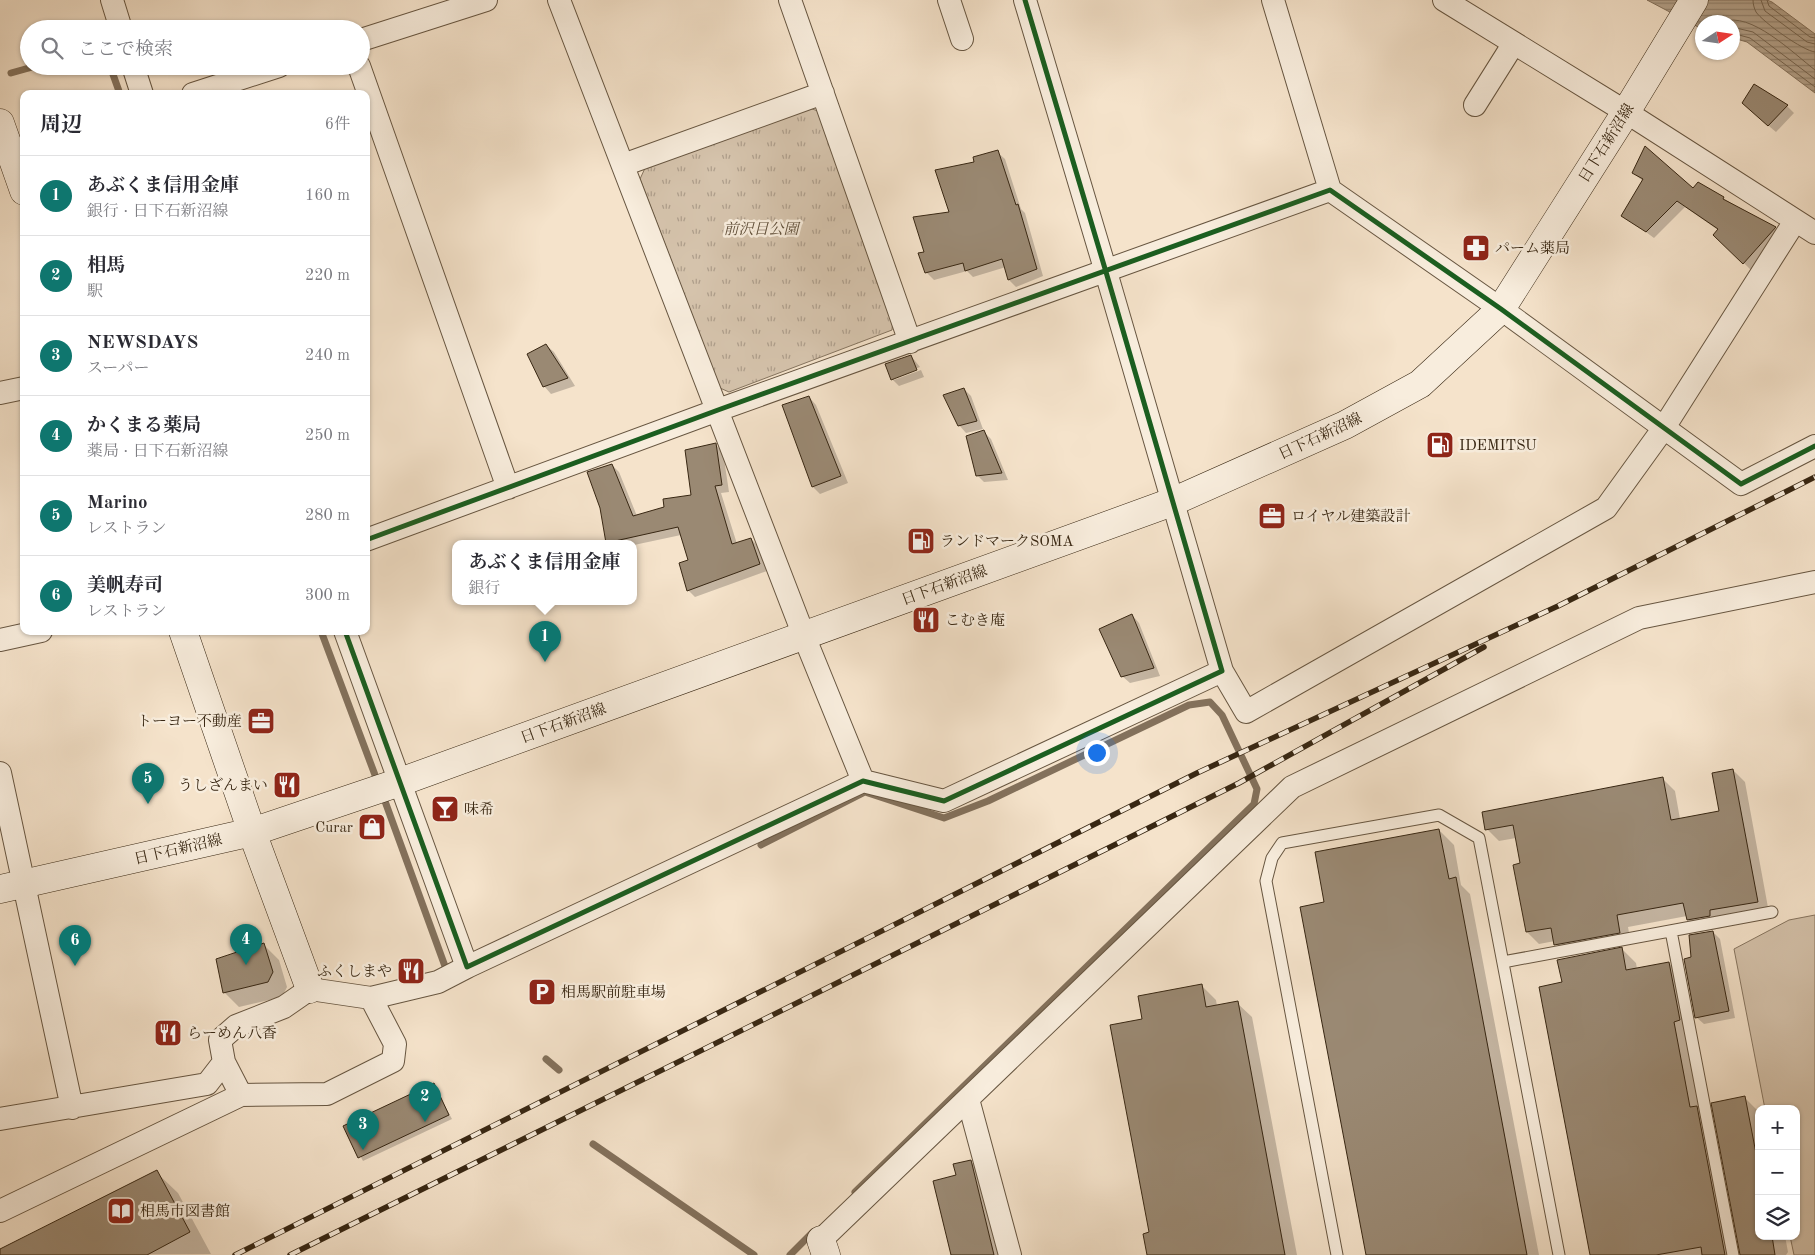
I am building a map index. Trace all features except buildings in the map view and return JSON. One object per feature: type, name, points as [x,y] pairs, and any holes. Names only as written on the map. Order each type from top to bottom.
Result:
[{"type":"main road","name":"日下石新沼線","points":[[12,887],[252,832],[385,787],[1172,502],[1346,425],[1420,384],[1501,309],[1671,40],[1694,0]]},
{"type":"main road","points":[[0,123],[13,177]]},
{"type":"main road","points":[[184,635],[252,832],[310,989]]},
{"type":"street","points":[[112,0],[118,20]]},
{"type":"street","points":[[370,37],[486,0]]},
{"type":"street","points":[[559,0],[804,636],[863,782]]},
{"type":"street","points":[[790,0],[910,342]]},
{"type":"street","points":[[949,0],[962,39]]},
{"type":"street","points":[[1024,0],[1106,272],[1222,671],[1246,712],[1606,508],[1663,429],[1795,221]]},
{"type":"street","points":[[1273,0],[1330,190],[1501,309],[1663,429],[1741,484],[1815,446]]},
{"type":"street","points":[[1444,0],[1626,112],[1815,233]]},
{"type":"street","points":[[1475,105],[1514,43]]},
{"type":"street","points":[[136,75],[141,90]]},
{"type":"street","points":[[205,90],[251,75]]},
{"type":"street","points":[[362,75],[367,90]]},
{"type":"street","points":[[623,165],[823,93]]},
{"type":"street","points":[[370,97],[508,488]]},
{"type":"street","points":[[370,539],[718,410],[1330,190]]},
{"type":"street","points":[[0,393],[20,389]]},
{"type":"street","points":[[824,1247],[968,1099],[1292,787],[1639,618],[1815,582]]},
{"type":"street","points":[[0,640],[23,635]]},
{"type":"street","points":[[345,635],[385,787],[467,967]]},
{"type":"street","points":[[241,1095],[224,1062],[220,1040],[236,1026],[284,1007],[310,989],[371,998],[438,982],[863,782],[944,802],[1222,671]]},
{"type":"street","points":[[0,773],[12,887],[72,1108]]},
{"type":"street","points":[[0,1211],[241,1095],[327,1094],[393,1061],[395,1044],[371,998]]},
{"type":"street","points":[[0,1118],[72,1108],[207,1084],[224,1062]]},
{"type":"street","points":[[968,1099],[1010,1255]]},
{"type":"lane","points":[[1336,1255],[1266,881],[1272,858],[1282,843],[1439,815],[1479,838],[1558,1255]]},
{"type":"lane","points":[[1503,962],[1772,912]]},
{"type":"lane","points":[[1671,931],[1733,1255]]},
{"type":"green space","name":"前沢目公園","points":[[810,108],[820,112],[893,318],[892,330],[729,392],[720,388],[640,179],[646,166]]},
{"type":"green space","points":[[1815,915],[1815,1255],[1794,1255],[1791,1240],[1800,1240],[1800,1105],[1764,1105],[1734,949],[1789,920]]},
{"type":"water","points":[[1647,0],[1767,0],[1772,2],[1815,34],[1815,93],[1747,42],[1740,40],[1740,15],[1695,15],[1695,25]]},
{"type":"waterway","points":[[11,73],[20,70]]},
{"type":"waterway","points":[[113,75],[119,90]]},
{"type":"waterway","points":[[322,635],[378,783]]},
{"type":"waterway","points":[[761,845],[865,792],[944,818],[988,801],[1189,705],[1210,702],[1222,715],[1257,789],[1254,804],[855,1192]]},
{"type":"waterway","points":[[382,793],[446,969]]},
{"type":"waterway","points":[[546,1059],[559,1070]]},
{"type":"waterway","points":[[593,1144],[754,1255]]},
{"type":"waterway","points":[[790,1255],[813,1232]]},
{"type":"railway","points":[[235,1255],[1197,773],[1558,606],[1815,477]]},
{"type":"railway","points":[[290,1255],[1239,783],[1484,647]]},
{"type":"cycle path","points":[[346,635],[467,967],[863,781],[944,801],[1222,671],[1025,0]]},
{"type":"cycle path","points":[[370,539],[718,410],[1330,190],[1501,309],[1741,484],[1815,446]]},
{"type":"place","name":"パーム薬局","points":[[1476,248]]},
{"type":"place","name":"IDEMITSU","points":[[1440,445]]},
{"type":"place","name":"ロイヤル建築設計","points":[[1272,516]]},
{"type":"place","name":"ランドマークSOMA","points":[[921,541]]},
{"type":"place","name":"こむき庵","points":[[926,620]]},
{"type":"place","name":"あぶくま信用金庫","points":[[545,662]]},
{"type":"place","name":"トーヨー不動産","points":[[261,721]]},
{"type":"place","name":"うしざんまい","points":[[287,785]]},
{"type":"place","name":"Marino","points":[[148,804]]},
{"type":"place","name":"味希","points":[[445,809]]},
{"type":"place","name":"Curar","points":[[372,827]]},
{"type":"place","name":"かくまる薬局","points":[[246,965]]},
{"type":"place","name":"美帆寿司","points":[[75,966]]},
{"type":"place","name":"ふくしまや","points":[[411,971]]},
{"type":"place","name":"相馬駅前駐車場","points":[[542,992]]},
{"type":"place","name":"らーめん八香","points":[[168,1033]]},
{"type":"place","name":"相馬","points":[[425,1122]]},
{"type":"place","name":"NEWSDAYS","points":[[363,1150]]},
{"type":"place","name":"相馬市図書館","points":[[121,1211]]}]
